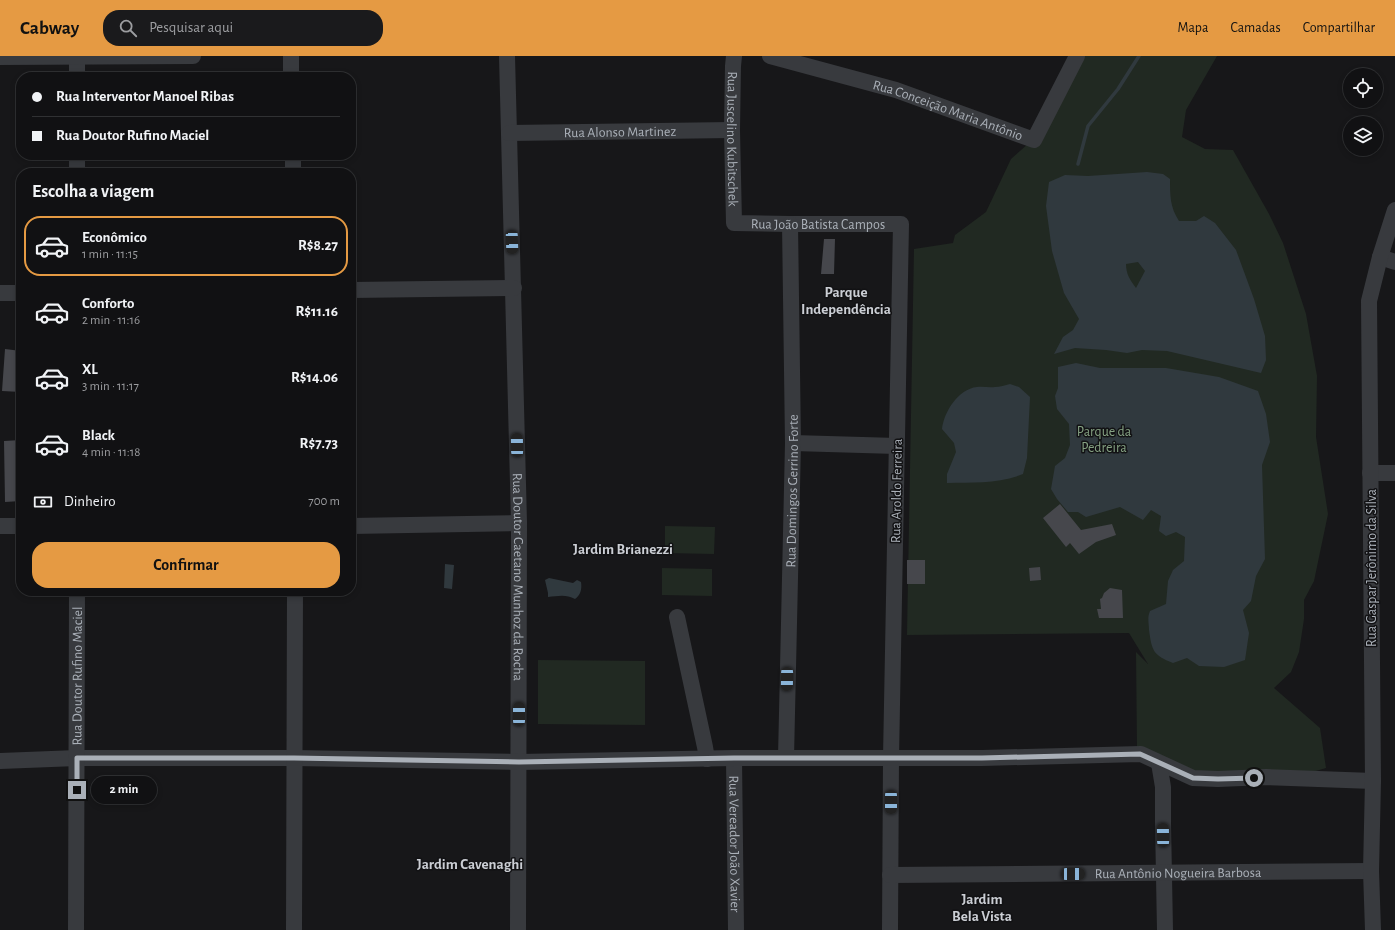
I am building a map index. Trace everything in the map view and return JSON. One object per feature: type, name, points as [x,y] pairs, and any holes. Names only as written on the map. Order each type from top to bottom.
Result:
[{"type":"street","points":[[77,56],[77,72]]},
{"type":"street","points":[[0,57],[193,56]]},
{"type":"street","points":[[291,56],[291,72]]},
{"type":"street","name":"Rua Doutor Caetano Munhoz da Rocha","points":[[507,56],[519,523],[518,930]]},
{"type":"street","name":"Rua Juscelino Kubitschek","points":[[734,56],[732,130],[734,223]]},
{"type":"street","name":"Rua Conceição Maria Antônio","points":[[770,56],[896,90],[1034,140],[1077,56]]},
{"type":"street","name":"Rua Alonso Martinez","points":[[509,133],[732,130]]},
{"type":"street","name":"Rua Gaspar Jerônimo da Silva","points":[[1374,930],[1371,871],[1373,780],[1369,301],[1388,259],[1395,210]]},
{"type":"street","name":"Rua João Batista Campos","points":[[734,223],[901,224]]},
{"type":"street","name":"Rua Domingos Gerrino Forte","points":[[786,758],[793,443],[790,224]]},
{"type":"street","name":"Rua Aroldo Ferreira","points":[[890,930],[891,758],[901,224]]},
{"type":"street","points":[[356,290],[514,288]]},
{"type":"street","points":[[0,292],[16,293]]},
{"type":"street","points":[[793,443],[897,446]]},
{"type":"street","points":[[1370,473],[1395,473]]},
{"type":"street","points":[[356,526],[519,523]]},
{"type":"street","points":[[0,526],[16,526]]},
{"type":"street","name":"Rua Doutor Rufino Maciel","points":[[76,930],[77,596]]},
{"type":"street","points":[[294,596],[294,930]]},
{"type":"street","points":[[677,617],[707,759]]},
{"type":"street","points":[[0,761],[77,758],[294,758],[519,762],[734,758],[990,758],[1140,754],[1193,778],[1218,779],[1266,777],[1373,780]]},
{"type":"street","name":"Rua Vereador João Xavier","points":[[734,758],[736,930]]},
{"type":"street","points":[[1159,762],[1163,787],[1165,930]]},
{"type":"street","name":"Rua Antônio Nogueira Barbosa","points":[[890,875],[1371,871]]},
{"type":"green space","name":"Parque da Pedreira","points":[[1081,56],[1217,56],[1186,110],[1182,137],[1205,149],[1233,150],[1269,214],[1283,243],[1306,314],[1317,376],[1316,437],[1328,514],[1314,581],[1304,600],[1304,619],[1299,652],[1291,672],[1274,688],[1320,728],[1326,768],[1309,773],[1201,774],[1137,748],[1136,652],[1148,664],[1129,633],[907,635],[914,249],[953,243],[955,235],[986,212],[1011,159],[1045,129]]},
{"type":"green space","points":[[665,526],[715,527],[714,554],[665,553]]},
{"type":"green space","points":[[662,568],[712,569],[712,596],[662,595]]},
{"type":"green space","points":[[538,660],[645,661],[645,725],[538,724]]},
{"type":"shaded area","points":[[1147,172],[1163,174],[1170,179],[1171,201],[1179,221],[1196,221],[1204,216],[1215,223],[1236,250],[1254,299],[1265,336],[1266,360],[1261,373],[1167,351],[1142,350],[1127,353],[1075,348],[1054,354],[1063,337],[1073,330],[1079,319],[1064,293],[1052,251],[1046,206],[1049,182],[1065,175],[1088,176]],"holes":[[[1138,262],[1145,271],[1136,288],[1129,277],[1126,264]]]},
{"type":"shaded area","points":[[1076,363],[1100,368],[1166,368],[1219,377],[1258,391],[1266,414],[1270,442],[1262,465],[1265,559],[1256,576],[1251,601],[1243,610],[1249,633],[1245,660],[1224,667],[1199,666],[1187,658],[1173,663],[1157,655],[1151,643],[1148,618],[1150,611],[1166,604],[1168,581],[1173,570],[1184,561],[1185,537],[1176,532],[1166,536],[1159,531],[1161,516],[1151,510],[1143,520],[1120,507],[1086,517],[1078,512],[1068,512],[1051,489],[1055,466],[1065,458],[1070,445],[1069,424],[1057,409],[1055,396],[1058,388],[1058,367]]},
{"type":"shaded area","points":[[1010,384],[1019,387],[1030,397],[1027,458],[1023,474],[995,481],[947,483],[947,474],[956,452],[954,443],[942,429],[943,422],[953,402],[964,392],[970,389],[979,387],[997,387]]},
{"type":"shaded area","points":[[445,564],[454,565],[452,589],[444,588]]},
{"type":"shaded area","points":[[549,578],[573,583],[577,580],[581,582],[580,593],[575,599],[565,596],[548,597],[545,580]]},
{"type":"building","points":[[824,239],[835,239],[834,274],[821,274]]},
{"type":"building","points":[[5,349],[16,350],[16,392],[2,391]]},
{"type":"building","points":[[16,440],[16,501],[5,502],[4,441]]},
{"type":"building","points":[[1060,504],[1081,530],[1112,524],[1116,535],[1096,542],[1079,554],[1070,543],[1066,547],[1043,518]]},
{"type":"building","points":[[907,560],[925,560],[925,584],[907,584]]},
{"type":"building","points":[[1040,567],[1041,580],[1030,581],[1029,568]]},
{"type":"building","points":[[1110,588],[1122,590],[1123,618],[1099,618],[1097,609],[1101,609],[1100,599]]},
{"type":"waterway","points":[[1078,164],[1088,126],[1118,89],[1139,56]]},
{"type":"district","name":"Parque Independência","points":[[846,300]]},
{"type":"district","name":"Jardim Brianezzi","points":[[623,549]]},
{"type":"district","name":"Jardim Cavenaghi","points":[[470,864]]},
{"type":"district","name":"Jardim Bela Vista","points":[[982,908]]},
{"type":"route","points":[[77,790],[77,758],[294,758],[519,762],[734,758],[982,758],[1140,754],[1193,778],[1254,778]]}]
